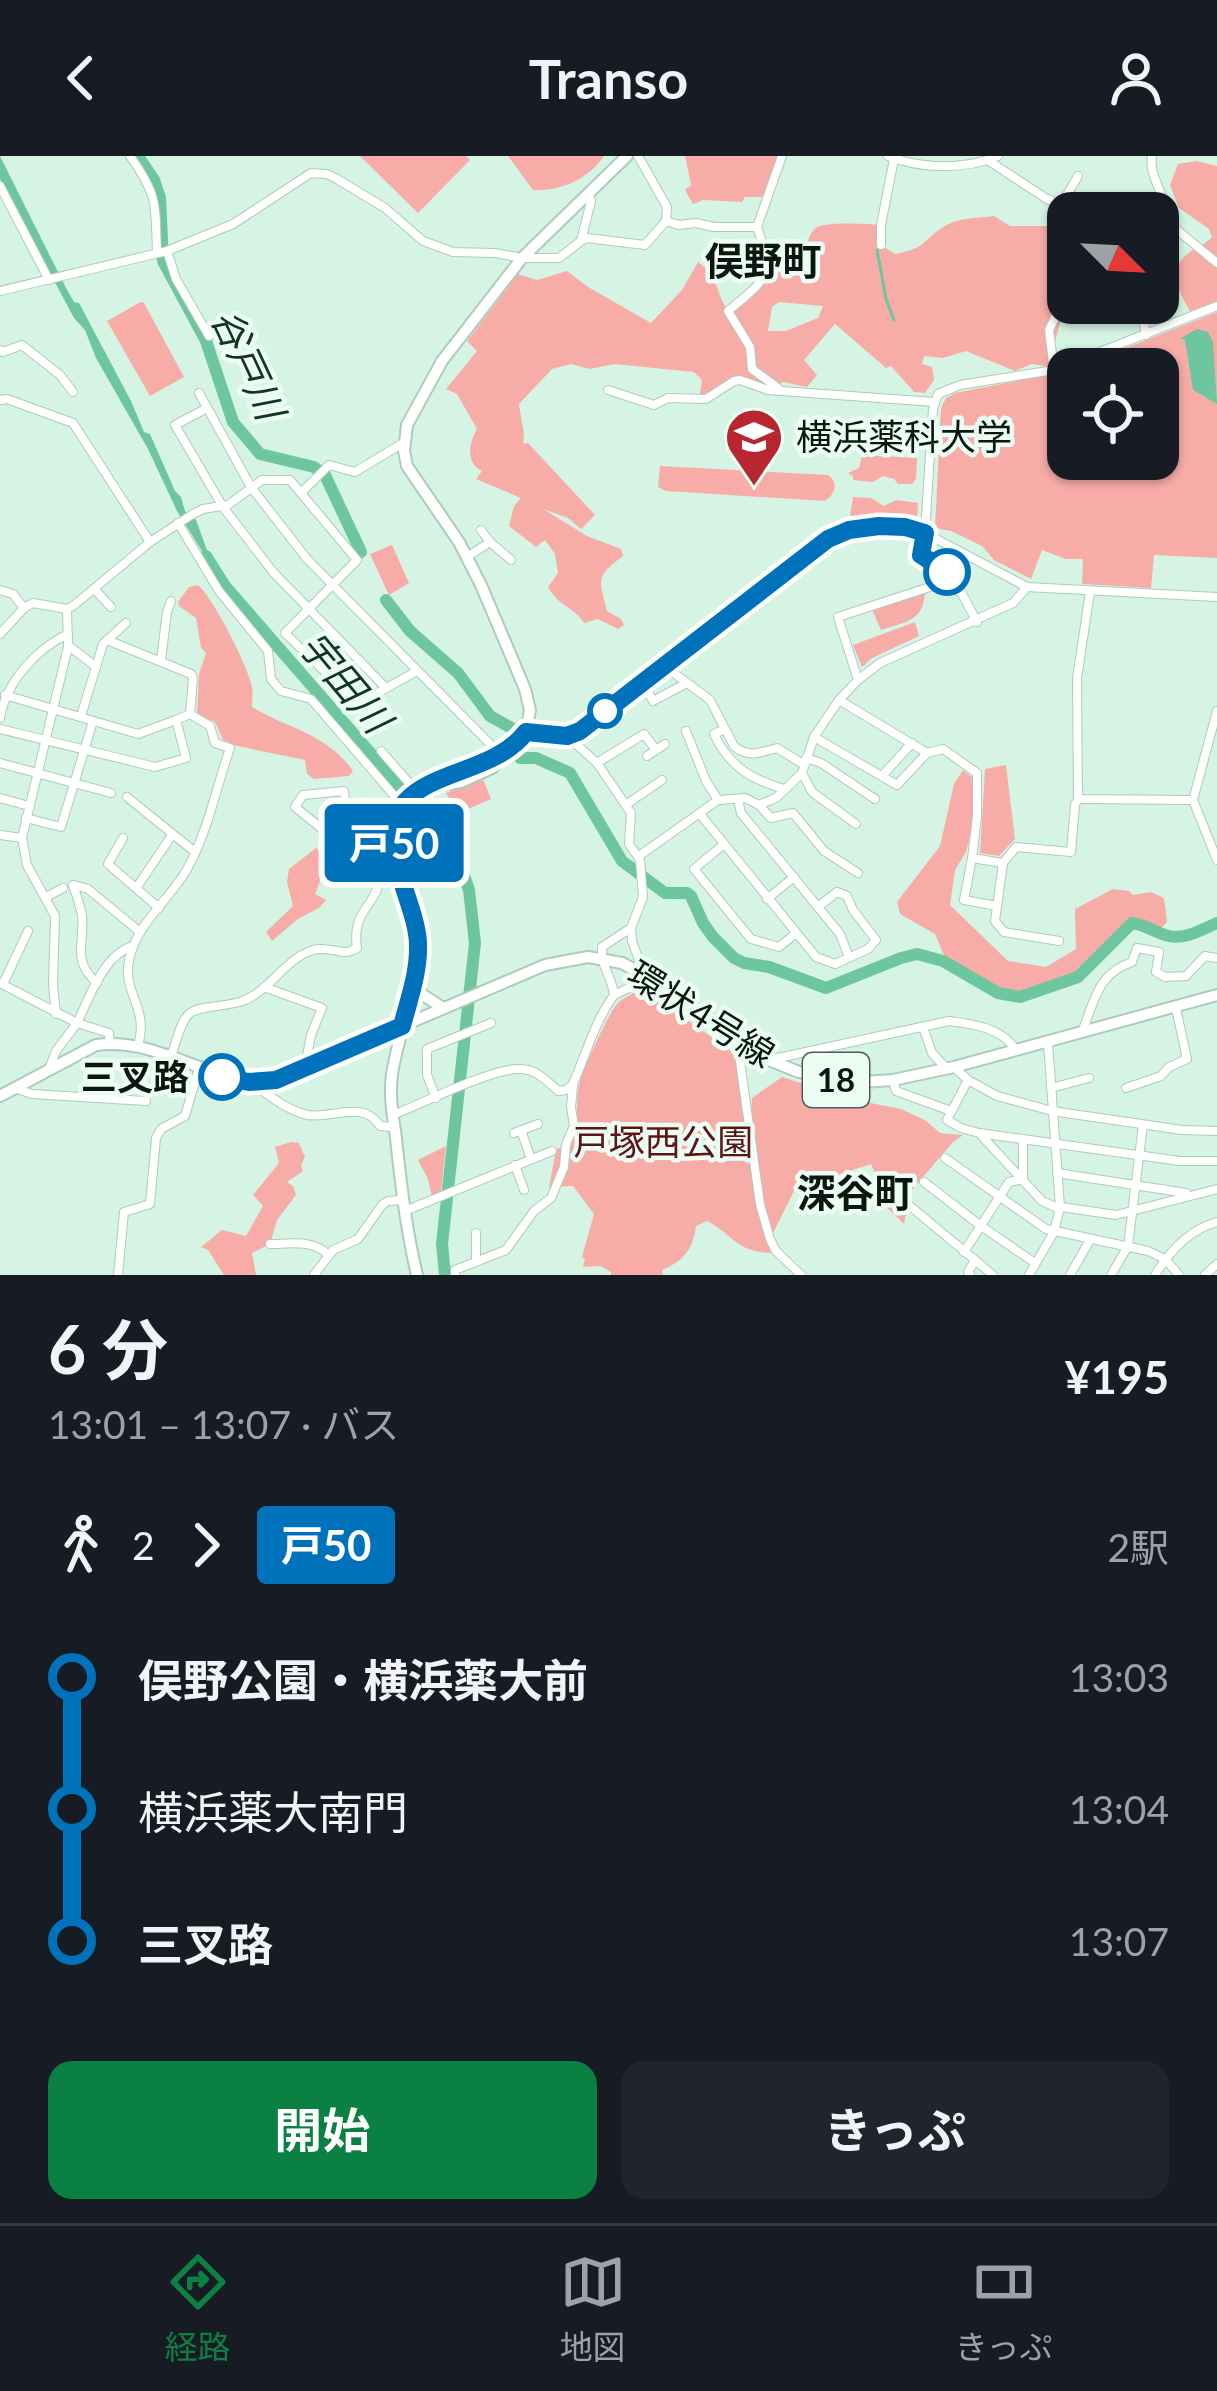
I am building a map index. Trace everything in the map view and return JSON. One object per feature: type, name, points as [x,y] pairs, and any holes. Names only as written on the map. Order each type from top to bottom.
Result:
[{"type":"main road","points":[[417,1275],[402,1206],[391,1094],[418,947],[397,862],[395,823],[414,796],[501,755],[526,732],[530,710],[495,613],[467,557],[407,466],[407,425],[433,375],[522,258],[627,156]]},
{"type":"main road","name":"環状4号線","points":[[0,1096],[96,1045],[110,1043],[138,1046],[234,1080],[262,1082],[290,1076],[545,965],[575,957],[602,957],[650,978],[769,1060],[799,1072],[863,1082],[893,1080],[1017,1051],[1217,995]]},
{"type":"main road","points":[[416,976],[420,993],[443,1008]]},
{"type":"street","points":[[130,156],[149,182],[161,252],[209,336]]},
{"type":"street","points":[[0,291],[190,241],[233,224],[311,172],[337,179],[385,208],[433,246],[453,252],[560,258],[587,238],[645,244],[666,221],[667,207],[638,156]]},
{"type":"street","points":[[781,390],[752,369],[750,346],[728,311],[766,272],[768,260],[757,227],[782,156]]},
{"type":"street","points":[[1152,156],[1150,167],[1159,192]]},
{"type":"street","points":[[881,245],[891,158],[954,166],[993,158],[1047,196]]},
{"type":"street","points":[[1069,192],[1078,176]]},
{"type":"street","points":[[1,190],[51,280]]},
{"type":"street","points":[[581,241],[589,195]]},
{"type":"street","points":[[666,221],[757,227]]},
{"type":"street","points":[[1179,233],[1217,263]]},
{"type":"street","points":[[1112,348],[1217,306]]},
{"type":"street","points":[[1146,324],[1146,335]]},
{"type":"street","points":[[0,350],[22,345],[60,375],[73,392]]},
{"type":"street","points":[[925,533],[934,402],[944,390],[960,385],[1047,371]]},
{"type":"street","points":[[608,390],[654,405],[668,398],[706,399],[740,380],[768,390],[934,402]]},
{"type":"street","points":[[199,393],[251,487],[307,559],[501,755]]},
{"type":"street","points":[[0,400],[73,423],[150,542]]},
{"type":"street","points":[[207,408],[175,425],[224,507],[307,610],[386,688]]},
{"type":"street","points":[[301,493],[328,467],[355,472],[404,443]]},
{"type":"street","points":[[0,634],[24,608],[40,602],[67,609],[193,514],[224,507],[262,480],[290,481],[357,560],[285,633],[358,704],[417,671]]},
{"type":"street","points":[[179,523],[219,591],[268,651],[271,679],[281,691],[311,699],[414,796]]},
{"type":"street","points":[[526,732],[567,736],[580,731],[828,539],[849,530],[905,527],[925,533],[1027,587],[1217,597]]},
{"type":"street","points":[[482,530],[511,560]]},
{"type":"street","points":[[467,557],[490,542]]},
{"type":"street","points":[[857,680],[838,617],[939,584],[962,592],[976,622]]},
{"type":"street","points":[[759,805],[776,798],[804,765],[814,737],[857,680],[880,662],[1013,603],[1027,587]]},
{"type":"street","points":[[0,590],[13,594],[24,608]]},
{"type":"street","points":[[95,590],[111,607]]},
{"type":"street","points":[[1059,941],[1004,932],[995,921],[1003,862],[1016,847],[1071,852],[1078,799],[1077,678],[1090,592]]},
{"type":"street","points":[[161,660],[171,601]]},
{"type":"street","points":[[56,1014],[55,916],[27,865],[22,838],[68,639],[67,609]]},
{"type":"street","points":[[81,716],[107,640],[126,623]]},
{"type":"street","points":[[68,639],[95,666]]},
{"type":"street","points":[[0,718],[5,695],[44,647],[68,639]]},
{"type":"street","points":[[107,640],[191,674],[190,714]]},
{"type":"street","points":[[663,665],[710,700],[734,746],[744,753],[776,748],[804,765],[821,763],[875,799]]},
{"type":"street","points":[[643,682],[653,701],[687,683]]},
{"type":"street","points":[[5,695],[138,734],[190,714]]},
{"type":"street","points":[[839,700],[927,753]]},
{"type":"street","points":[[1217,711],[1193,800],[1217,860]]},
{"type":"street","points":[[138,1046],[143,1023],[127,971],[134,945],[188,868],[230,748],[215,743],[210,726],[190,714]]},
{"type":"street","points":[[0,729],[154,767],[186,758],[176,720]]},
{"type":"street","points":[[26,818],[61,827],[93,721]]},
{"type":"street","points":[[725,729],[714,734],[725,758],[763,783],[785,789]]},
{"type":"street","points":[[686,731],[718,800]]},
{"type":"street","points":[[597,763],[644,734],[656,750]]},
{"type":"street","points":[[455,1275],[455,1270],[506,1250],[534,1211],[551,1198],[574,1126],[573,1084],[599,1015],[614,995],[650,978],[632,941],[631,928],[643,897],[639,856],[629,844],[631,813],[597,763],[567,736]]},
{"type":"street","points":[[814,737],[899,785],[927,753],[943,749],[977,772],[977,817],[964,900],[997,906]]},
{"type":"street","points":[[882,776],[912,743]]},
{"type":"street","points":[[380,751],[414,796],[448,860]]},
{"type":"street","points":[[0,763],[111,793]]},
{"type":"street","points":[[804,765],[812,792],[856,824]]},
{"type":"street","points":[[627,805],[662,780]]},
{"type":"street","points":[[348,828],[344,791],[303,795],[295,807],[326,832],[348,828],[394,844]]},
{"type":"street","points":[[127,797],[195,852]]},
{"type":"street","points":[[0,798],[29,806]]},
{"type":"street","points":[[639,856],[718,800],[745,798],[771,818],[793,813],[824,851],[858,873]]},
{"type":"street","points":[[738,799],[741,813],[840,934],[849,957]]},
{"type":"street","points":[[1078,799],[1193,800]]},
{"type":"street","points":[[699,814],[816,957],[835,964],[868,949],[876,940],[847,896],[836,892],[819,906]]},
{"type":"street","points":[[0,835],[22,838]]},
{"type":"street","points":[[137,887],[172,835]]},
{"type":"street","points":[[123,838],[108,864],[159,908]]},
{"type":"street","points":[[722,844],[694,869],[736,921],[751,939],[779,947],[795,934]]},
{"type":"street","points":[[972,858],[1003,862]]},
{"type":"street","points":[[170,1057],[190,1014],[250,998],[305,953],[319,948],[354,951],[360,914],[379,889],[380,875],[397,862]]},
{"type":"street","points":[[767,899],[794,877]]},
{"type":"street","points":[[46,897],[69,886],[88,889],[140,932]]},
{"type":"street","points":[[69,886],[82,914],[81,962],[97,983]]},
{"type":"street","points":[[614,995],[603,968],[602,947],[631,928]]},
{"type":"street","points":[[28,931],[1,984],[56,1014],[105,1030],[110,1043]]},
{"type":"street","points":[[49,1069],[118,952],[134,945]]},
{"type":"street","points":[[1081,1034],[1104,977],[1132,962],[1137,948],[1160,952],[1156,972],[1165,977],[1186,976],[1205,956],[1217,958]]},
{"type":"street","points":[[264,987],[322,1008],[304,1069]]},
{"type":"street","points":[[1126,1088],[1161,1076],[1187,1059],[1176,1008]]},
{"type":"street","points":[[769,1060],[949,1022],[978,1024],[1010,1040],[1017,1051]]},
{"type":"street","points":[[436,1098],[427,1075],[427,1049],[491,1023]]},
{"type":"street","points":[[923,1027],[932,1053],[997,1096],[1052,1111],[1217,1131]]},
{"type":"street","points":[[737,1039],[760,1204],[776,1251],[801,1275]]},
{"type":"street","points":[[1029,1275],[1054,1232],[1060,1208],[1048,1043]]},
{"type":"street","points":[[118,1275],[124,1212],[150,1204],[156,1138],[161,1129],[185,1116],[199,1068]]},
{"type":"street","points":[[262,1082],[264,1093],[307,1115],[368,1114],[380,1126],[467,1084],[518,1069],[541,1075],[558,1090],[573,1084]]},
{"type":"street","points":[[1051,1088],[1089,1078]]},
{"type":"street","points":[[893,1080],[896,1091],[951,1111]]},
{"type":"street","points":[[968,1080],[947,1120],[962,1128],[1139,1156],[1217,1161]]},
{"type":"street","points":[[14,1088],[32,1094],[146,1101]]},
{"type":"street","points":[[531,1159],[518,1132],[538,1124]]},
{"type":"street","points":[[1111,1275],[1128,1246],[1143,1125]]},
{"type":"street","points":[[979,1133],[1042,1201],[1060,1208],[1116,1215],[1217,1189]]},
{"type":"street","points":[[1023,1139],[1023,1179]]},
{"type":"street","points":[[314,1275],[328,1256],[358,1238],[388,1201],[402,1206],[449,1193],[552,1151]]},
{"type":"street","points":[[945,1159],[1054,1232],[1165,1258],[1179,1275]]},
{"type":"street","points":[[515,1166],[524,1190]]},
{"type":"street","points":[[1057,1173],[1193,1194]]},
{"type":"street","points":[[964,1252],[1009,1182],[1023,1179]]},
{"type":"street","points":[[923,1181],[1035,1263]]},
{"type":"street","points":[[910,1206],[993,1275]]},
{"type":"street","points":[[1155,1275],[1165,1258],[1204,1225],[1217,1222]]},
{"type":"street","points":[[476,1233],[476,1262]]},
{"type":"street","points":[[1070,1275],[1090,1240]]},
{"type":"street","points":[[270,1244],[304,1244],[328,1256]]},
{"type":"street","points":[[970,1275],[974,1262]]},
{"type":"street","points":[[1205,1275],[1217,1264]]},
{"type":"green space","points":[[360,156],[466,156],[470,160],[418,213]]},
{"type":"green space","points":[[508,156],[604,156],[573,182],[533,190]]},
{"type":"green space","points":[[685,156],[782,156],[769,197],[693,204],[685,190],[691,185]]},
{"type":"green space","points":[[1197,161],[1217,166],[1217,302],[1190,311],[1179,290],[1179,263],[1212,237],[1209,229],[1179,208],[1179,192],[1173,192],[1170,185],[1178,164]]},
{"type":"green space","points":[[994,216],[1010,226],[1047,226],[1047,324],[1060,324],[1055,348],[1047,348],[1047,366],[1032,364],[1015,371],[966,351],[943,358],[924,356],[922,364],[932,367],[934,380],[925,393],[914,392],[891,366],[886,368],[835,324],[804,360],[817,375],[807,387],[783,382],[768,390],[739,380],[699,399],[702,380],[694,372],[615,364],[552,369],[519,404],[523,444],[528,443],[595,515],[581,529],[568,518],[543,509],[587,536],[621,549],[623,556],[604,574],[601,585],[607,611],[624,625],[618,629],[598,619],[584,623],[552,594],[548,587],[558,573],[555,554],[545,540],[536,547],[509,526],[521,498],[476,479],[482,471],[470,452],[477,429],[457,394],[446,389],[477,351],[467,341],[518,274],[537,280],[567,271],[651,323],[682,290],[698,262],[714,279],[728,311],[760,283],[768,260],[806,247],[812,232],[821,226],[881,225],[881,245],[895,254],[920,246],[937,231],[963,219]],"holes":[[[779,302],[823,306],[818,318],[786,331],[768,331],[772,307]]]},
{"type":"green space","points":[[141,302],[184,377],[150,396],[107,321]]},
{"type":"green space","points":[[1217,312],[1217,558],[1154,555],[1151,588],[1082,584],[1083,559],[1066,559],[1042,550],[1031,579],[994,560],[982,546],[935,528],[941,408],[955,393],[1047,375],[1047,480],[1179,480],[1179,348],[1126,348]]},
{"type":"green space","points":[[862,455],[917,458],[916,479],[912,484],[898,484],[883,476],[873,482],[853,480],[848,473],[859,468]]},
{"type":"green space","points":[[660,466],[828,475],[834,488],[825,501],[666,491],[658,487]]},
{"type":"green space","points":[[853,497],[871,498],[884,506],[896,500],[918,503],[917,519],[856,521],[850,516]]},
{"type":"green space","points":[[392,545],[409,583],[389,595],[370,554]]},
{"type":"green space","points":[[198,585],[244,664],[252,687],[252,707],[331,748],[353,771],[349,776],[314,779],[307,774],[305,760],[233,745],[223,740],[215,722],[197,714],[199,674],[206,653],[196,618],[178,602],[189,587]]},
{"type":"green space","points":[[925,592],[917,615],[881,630],[871,607]]},
{"type":"green space","points":[[915,622],[919,636],[862,667],[853,645]]},
{"type":"green space","points":[[1006,765],[1015,839],[999,856],[980,853],[985,769]]},
{"type":"green space","points":[[963,770],[973,778],[972,828],[955,870],[950,905],[1008,961],[1046,967],[1076,949],[1075,909],[1113,889],[1133,895],[1151,892],[1164,898],[1167,922],[1159,931],[1131,924],[1078,977],[1014,994],[999,991],[945,958],[935,934],[900,914],[897,902],[940,846],[954,784]]},
{"type":"green space","points":[[483,779],[491,799],[459,813],[446,793]]},
{"type":"green space","points":[[316,848],[323,856],[315,894],[326,900],[272,941],[266,932],[293,906],[289,869]]},
{"type":"green space","name":"戸塚西公園","points":[[634,993],[655,997],[735,1054],[758,1210],[771,1253],[742,1246],[707,1221],[696,1226],[686,1253],[662,1270],[663,1275],[611,1275],[600,1266],[583,1267],[594,1214],[573,1186],[549,1187],[556,1150],[575,1128],[580,1081],[591,1053],[614,1008]]},
{"type":"green space","points":[[782,1077],[901,1109],[940,1133],[963,1135],[910,1192],[904,1224],[880,1201],[883,1192],[871,1164],[795,1189],[770,1239],[755,1169],[752,1098]]},
{"type":"green space","points":[[299,1143],[305,1157],[303,1171],[287,1182],[296,1195],[277,1220],[270,1244],[252,1253],[256,1275],[224,1275],[201,1247],[222,1230],[246,1236],[263,1206],[253,1195],[279,1163],[275,1147]]},
{"type":"green space","points":[[446,1146],[441,1192],[432,1197],[418,1160]]},
{"type":"shaded area","points":[[0,156],[66,288],[79,303],[144,432],[150,434],[185,511],[196,520],[215,572],[177,511],[85,330],[74,318],[0,179]]},
{"type":"shaded area","points":[[1197,329],[1208,332],[1213,342],[1217,404],[1193,390],[1181,338]]},
{"type":"waterway","name":"谷戸川","points":[[138,156],[160,198],[163,261],[206,341],[233,422],[260,454],[314,467],[325,475],[361,552]]},
{"type":"waterway","points":[[877,250],[894,320]]},
{"type":"waterway","name":"宇田川","points":[[206,556],[225,586],[440,833],[461,866],[469,890],[475,943],[442,1244],[445,1275]]},
{"type":"waterway","name":"谷戸川","points":[[386,600],[410,631],[458,673],[490,716],[517,731]]},
{"type":"waterway","name":"谷戸川","points":[[520,758],[536,758],[570,773],[622,861],[665,893],[691,896],[703,923],[734,958],[826,988],[917,954],[943,961],[998,993],[1020,997],[1078,977],[1132,923],[1175,937],[1217,923]]},
{"type":"bus line","name":"戸50","points":[[222,1077],[276,1080],[402,1026],[416,976],[418,947],[393,836],[398,812],[416,792],[501,755],[526,732],[567,736],[580,731],[837,534],[879,526],[925,533],[921,555],[947,572]]},
{"type":"place","name":"横浜薬科大学","points":[[754,488]]},
{"type":"place","name":"三叉路","points":[[222,1077]]},
{"type":"district","name":"俣野町","points":[[763,261]]},
{"type":"district","name":"深谷町","points":[[855,1193]]}]
